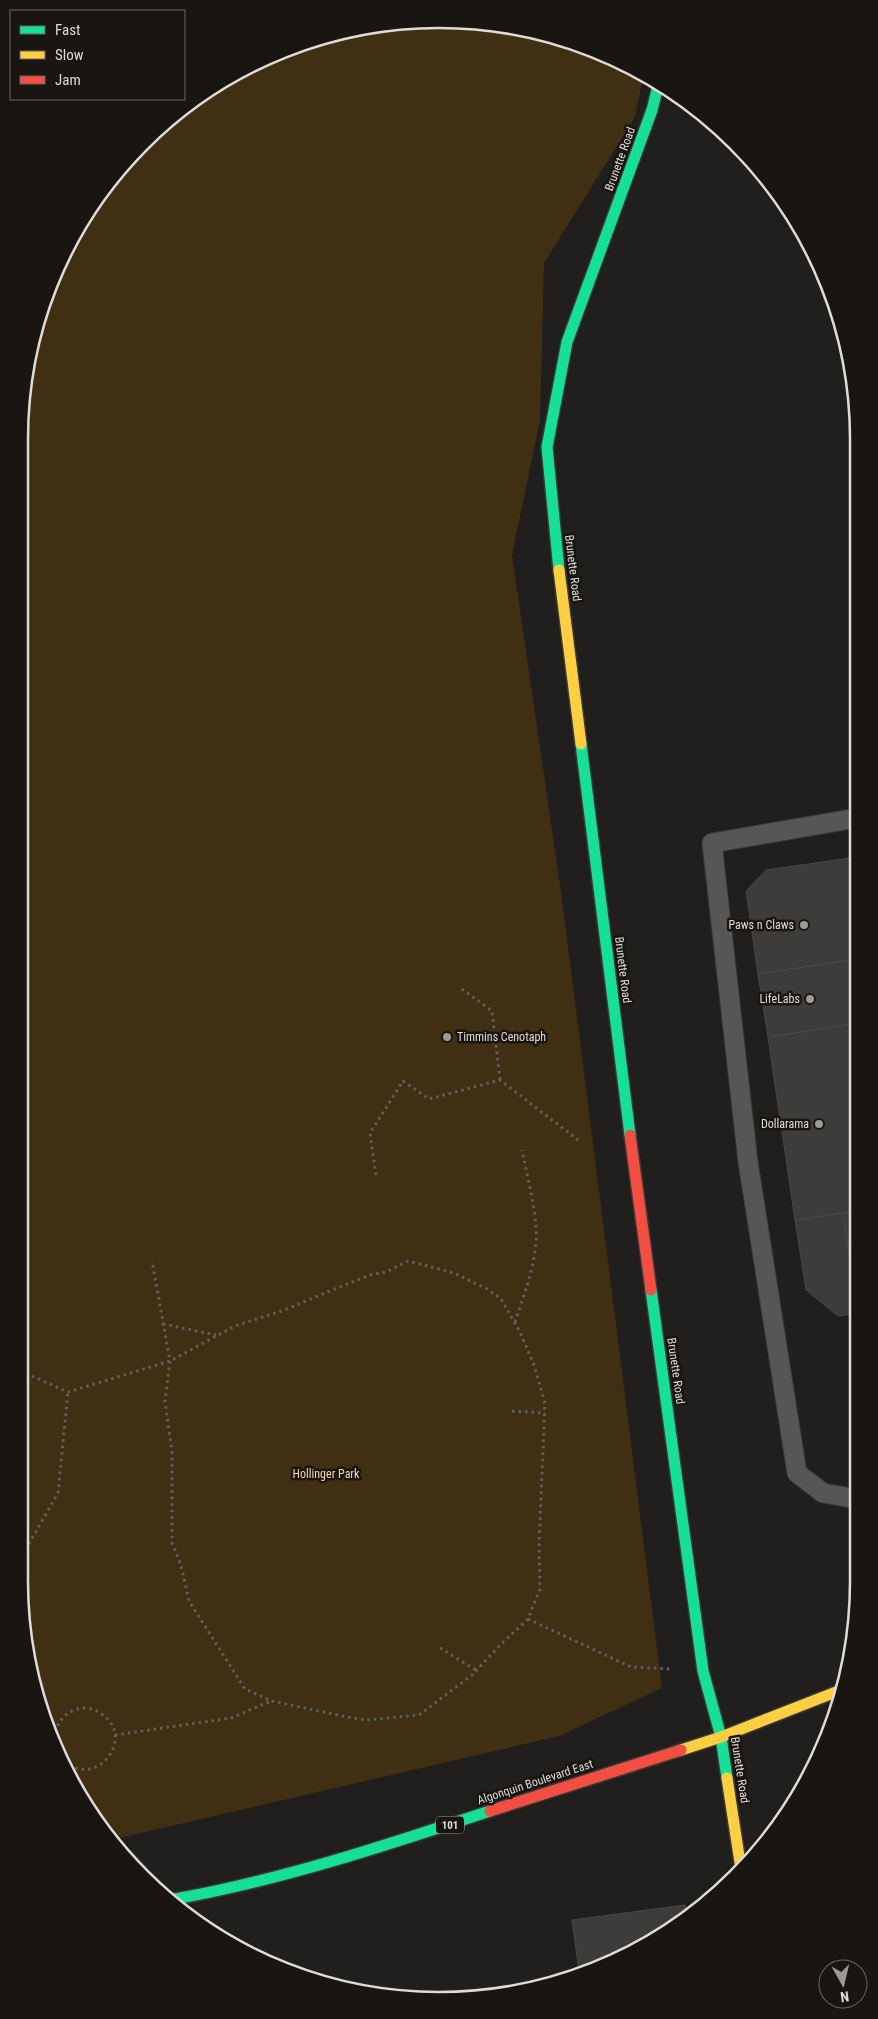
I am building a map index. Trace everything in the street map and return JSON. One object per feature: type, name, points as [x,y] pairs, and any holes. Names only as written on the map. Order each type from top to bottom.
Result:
[{"type":"street","name":"Brunette Road","points":[[657,90],[652,110],[568,342],[547,447],[555,540],[627,1121],[703,1671],[721,1737],[740,1860]]},
{"type":"street","name":"Algonquin Boulevard East","points":[[179,1898],[230,1889],[411,1837],[721,1737],[834,1693]]},
{"type":"lane","points":[[850,819],[712,843],[748,1162],[797,1473],[824,1493],[850,1498]]},
{"type":"path","points":[[462,989],[492,1011],[500,1080],[578,1140]]},
{"type":"path","points":[[376,1176],[370,1133],[403,1081],[430,1099],[500,1080]]},
{"type":"path","points":[[515,1322],[528,1281],[536,1227],[522,1150]]},
{"type":"path","points":[[28,1376],[68,1392],[170,1361],[235,1326],[304,1303],[370,1275],[386,1272],[408,1262],[454,1273],[487,1289],[501,1299],[515,1322],[534,1365],[545,1403],[539,1544],[540,1589],[528,1620],[476,1670],[419,1715],[366,1720],[272,1701],[245,1689],[189,1601],[181,1565],[172,1543],[172,1452],[165,1401],[170,1361],[152,1261]]},
{"type":"path","points":[[163,1324],[216,1335]]},
{"type":"path","points":[[28,1545],[58,1493],[68,1392]]},
{"type":"path","points":[[512,1411],[545,1413]]},
{"type":"path","points":[[528,1620],[631,1667],[703,1671]]},
{"type":"path","points":[[440,1648],[476,1670]]},
{"type":"path","points":[[115,1735],[231,1718],[272,1701]]},
{"type":"path","points":[[56,1729],[62,1718],[79,1709],[89,1708],[106,1717],[112,1726],[115,1735],[115,1746],[111,1755],[104,1763],[95,1768],[84,1770],[73,1767]]},
{"type":"green space","name":"Hollinger Park","points":[[412,28],[466,28],[519,35],[571,49],[621,70],[642,82],[635,117],[544,263],[540,420],[512,555],[562,899],[662,1688],[559,1736],[119,1838],[97,1809],[83,1786],[70,1762],[49,1712],[35,1660],[28,1607],[28,412],[35,359],[49,307],[70,257],[83,233],[113,188],[148,148],[168,130],[210,97],[257,70],[282,59],[307,49],[359,35]]},
{"type":"building","name":"Paws n Claws","points":[[850,858],[850,960],[758,974],[746,891],[766,870]]},
{"type":"building","name":"LifeLabs","points":[[850,960],[850,1024],[768,1037],[758,974]]},
{"type":"building","name":"Dollarama","points":[[850,1024],[850,1212],[795,1220],[768,1037]]},
{"type":"building","points":[[850,1212],[850,1260],[843,1213]]},
{"type":"building","points":[[843,1213],[850,1260],[850,1314],[838,1316],[806,1290],[795,1220]]},
{"type":"building","points":[[685,1905],[685,1909],[645,1936],[621,1949],[578,1967],[572,1920]]},
{"type":"traffic: fast","points":[[559,570],[547,447],[567,342],[652,110],[657,90]]},
{"type":"traffic: fast","points":[[581,744],[630,1135]]},
{"type":"traffic: fast","points":[[651,1290],[703,1671],[721,1737],[727,1778]]},
{"type":"traffic: fast","points":[[179,1898],[295,1872],[490,1811]]},
{"type":"traffic: slow","points":[[559,570],[581,744]]},
{"type":"traffic: slow","points":[[681,1750],[721,1737],[834,1693]]},
{"type":"traffic: slow","points":[[727,1778],[740,1860]]},
{"type":"traffic: jam","points":[[630,1135],[651,1290]]},
{"type":"traffic: jam","points":[[490,1811],[681,1750]]},
{"type":"place","name":"Paws n Claws","points":[[804,925]]},
{"type":"place","name":"LifeLabs","points":[[810,999]]},
{"type":"place","name":"Timmins Cenotaph","points":[[447,1037]]},
{"type":"place","name":"Dollarama","points":[[819,1124]]}]
